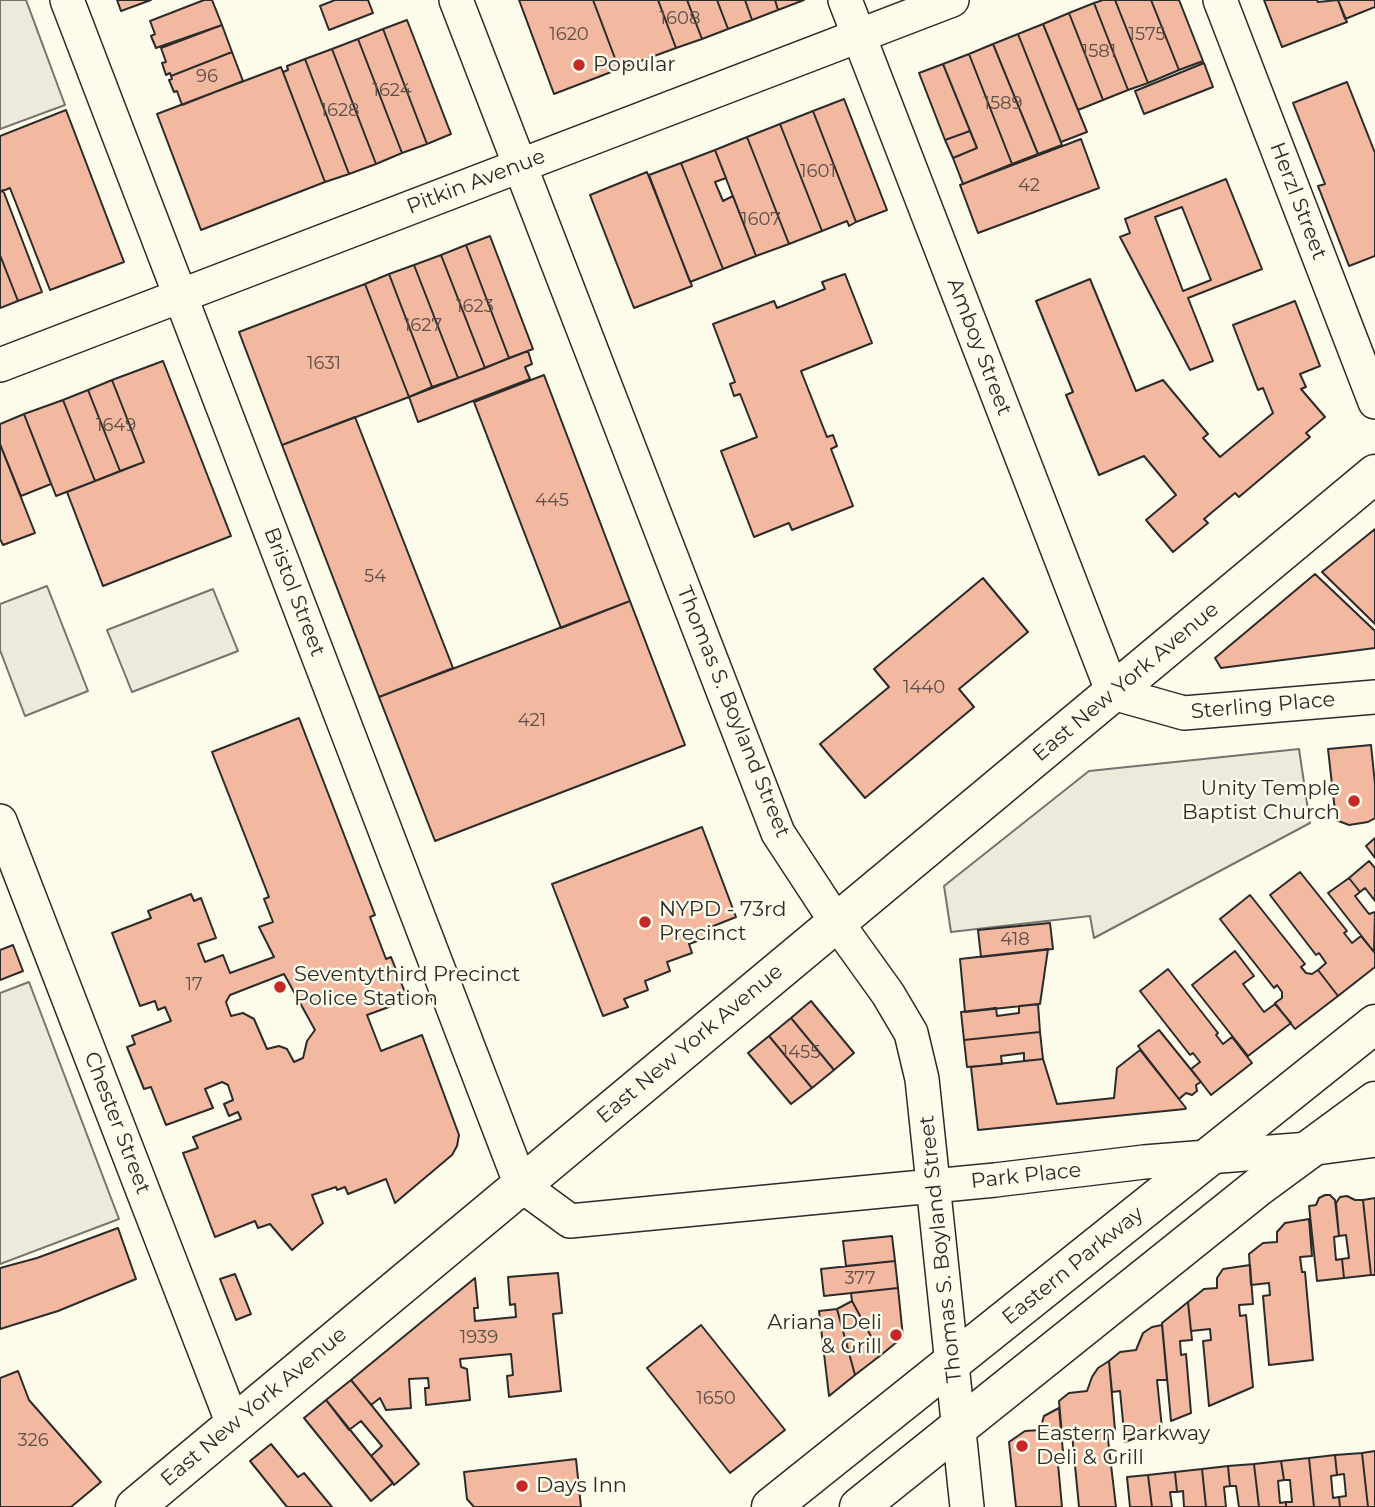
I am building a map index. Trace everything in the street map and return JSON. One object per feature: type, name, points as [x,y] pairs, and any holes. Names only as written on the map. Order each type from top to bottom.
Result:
[{"type":"main road","name":"East New York Avenue","points":[[135,1507],[1375,474]]},
{"type":"main road","name":"Eastern Parkway","points":[[771,1507],[1375,1024]]},
{"type":"main road","points":[[859,1507],[1309,1149],[1375,1101]]},
{"type":"street","name":"Bristol Street","points":[[67,0],[521,1185]]},
{"type":"street","name":"Thomas S. Boyland Street","points":[[456,0],[778,833],[911,1032],[922,1079],[967,1507]]},
{"type":"street","name":"Amboy Street","points":[[845,0],[1112,693]]},
{"type":"street","name":"Pitkin Avenue","points":[[0,365],[952,0]]},
{"type":"street","name":"Herzl Street","points":[[1220,0],[1375,402]]},
{"type":"street","name":"Sterling Place","points":[[1112,693],[1184,713],[1375,696]]},
{"type":"street","name":"Chester Street","points":[[0,821],[233,1424]]},
{"type":"street","name":"Park Place","points":[[521,1185],[570,1221],[995,1180],[1144,1162],[1309,1149],[1375,1140]]},
{"type":"shaded area","points":[[0,0],[26,0],[65,105],[0,129]]},
{"type":"shaded area","points":[[47,586],[88,691],[25,716],[0,650],[0,604]]},
{"type":"shaded area","points":[[213,589],[238,651],[132,692],[107,630]]},
{"type":"shaded area","points":[[1299,749],[1310,823],[1094,938],[1090,916],[951,932],[944,886],[1089,771]]},
{"type":"shaded area","points":[[29,982],[119,1219],[0,1264],[0,993]]},
{"type":"building","points":[[117,0],[151,0],[121,11]]},
{"type":"building","points":[[204,0],[212,0],[222,25],[156,48],[151,36],[155,34],[150,21]]},
{"type":"building","points":[[335,0],[368,0],[373,13],[329,30],[320,6]]},
{"type":"building","points":[[519,0],[593,0],[619,69],[554,94]]},
{"type":"building","points":[[593,0],[658,0],[676,48],[619,69]]},
{"type":"building","points":[[658,0],[687,0],[702,39],[676,48]]},
{"type":"building","points":[[687,0],[717,0],[728,29],[702,39]]},
{"type":"building","points":[[717,0],[745,0],[752,20],[728,29]]},
{"type":"building","points":[[745,0],[775,0],[778,10],[752,20]]},
{"type":"building","points":[[775,0],[804,0],[778,10]]},
{"type":"building","points":[[1115,0],[1148,83],[1128,90],[1094,3]]},
{"type":"building","points":[[1115,0],[1151,0],[1179,70],[1148,83]]},
{"type":"building","points":[[1151,0],[1179,0],[1203,61],[1179,70]]},
{"type":"building","points":[[1264,0],[1338,0],[1347,22],[1282,47]]},
{"type":"building","points":[[1338,0],[1375,0],[1375,7],[1345,19]]},
{"type":"building","points":[[1094,3],[1128,90],[1103,100],[1069,13]]},
{"type":"building","points":[[1069,13],[1103,100],[1078,110],[1043,24]]},
{"type":"building","points":[[407,20],[451,134],[427,144],[383,29]]},
{"type":"building","points":[[1043,24],[1087,132],[1061,142],[1018,34]]},
{"type":"building","points":[[222,25],[232,52],[171,76],[170,73],[166,75],[162,63],[166,62],[161,48]]},
{"type":"building","points":[[383,29],[427,144],[402,153],[358,39]]},
{"type":"building","points":[[1018,34],[1062,145],[1038,154],[993,44]]},
{"type":"building","points":[[358,39],[402,153],[376,164],[332,49]]},
{"type":"building","points":[[993,44],[1038,154],[1012,164],[969,54]]},
{"type":"building","points":[[332,49],[376,164],[349,174],[305,59]]},
{"type":"building","points":[[232,52],[243,81],[182,105],[169,80],[172,79],[171,76]]},
{"type":"building","points":[[969,54],[1012,164],[963,184],[953,158],[977,148],[943,64]]},
{"type":"building","points":[[305,59],[349,174],[325,182],[283,72],[288,70],[287,66]]},
{"type":"building","points":[[1204,63],[1213,87],[1144,114],[1135,91]]},
{"type":"building","points":[[943,64],[970,131],[945,140],[919,73]]},
{"type":"building","points":[[281,67],[325,182],[201,230],[157,114]]},
{"type":"building","points":[[1347,82],[1375,153],[1375,256],[1349,266],[1318,186],[1325,184],[1293,103]]},
{"type":"building","points":[[844,99],[887,210],[856,222],[813,111]]},
{"type":"building","points":[[66,110],[124,262],[50,290],[10,188],[0,192],[0,136]]},
{"type":"building","points":[[813,111],[856,222],[849,226],[847,221],[822,231],[780,124]]},
{"type":"building","points":[[780,124],[822,231],[789,244],[747,137]]},
{"type":"building","points":[[970,131],[977,148],[953,158],[945,140]]},
{"type":"building","points":[[747,137],[789,244],[756,256],[715,150]]},
{"type":"building","points":[[1081,139],[1099,188],[978,233],[960,185]]},
{"type":"building","points":[[715,150],[726,178],[715,182],[723,201],[733,196],[756,256],[723,269],[681,163]]},
{"type":"building","points":[[681,163],[723,269],[690,282],[649,175]]},
{"type":"building","points":[[647,172],[692,286],[634,308],[590,195]]},
{"type":"building","points":[[1226,179],[1262,269],[1188,298],[1213,361],[1190,370],[1120,237],[1130,233],[1125,219]],"holes":[[[1182,207],[1211,280],[1183,291],[1155,217]]]},
{"type":"building","points":[[3,190],[42,292],[18,301],[0,255],[0,192]]},
{"type":"building","points":[[490,236],[533,349],[509,358],[466,245]]},
{"type":"building","points":[[466,245],[509,358],[485,368],[441,255]]},
{"type":"building","points":[[0,255],[18,301],[0,308]]},
{"type":"building","points":[[441,255],[485,368],[458,378],[414,265]]},
{"type":"building","points":[[414,265],[458,378],[432,387],[389,274]]},
{"type":"building","points":[[389,274],[432,387],[409,397],[365,284]]},
{"type":"building","points":[[845,274],[872,343],[801,371],[827,437],[833,435],[837,446],[831,449],[853,506],[792,530],[789,523],[754,537],[721,451],[757,437],[740,394],[734,396],[730,384],[735,382],[713,324],[774,301],[777,308],[825,289],[822,282]]},
{"type":"building","points":[[1090,279],[1136,391],[1163,380],[1208,434],[1203,438],[1220,457],[1273,413],[1263,388],[1258,390],[1233,325],[1295,301],[1320,366],[1300,374],[1306,387],[1301,389],[1325,417],[1306,433],[1310,437],[1239,497],[1235,493],[1204,519],[1208,523],[1173,552],[1146,520],[1176,495],[1144,456],[1099,475],[1066,395],[1073,392],[1036,301]]},
{"type":"building","points":[[365,284],[409,397],[282,445],[239,332]]},
{"type":"building","points":[[528,351],[532,364],[525,367],[530,379],[418,422],[409,397]]},
{"type":"building","points":[[163,361],[231,536],[103,586],[67,492],[144,462],[112,380]]},
{"type":"building","points":[[544,375],[630,601],[561,628],[474,402]]},
{"type":"building","points":[[112,380],[144,462],[120,471],[88,390]]},
{"type":"building","points":[[88,390],[120,471],[95,481],[63,400]]},
{"type":"building","points":[[63,400],[95,481],[56,496],[24,414]]},
{"type":"building","points":[[24,414],[51,484],[21,496],[0,444],[0,424]]},
{"type":"building","points":[[355,417],[453,668],[379,697],[282,445]]},
{"type":"building","points":[[0,444],[35,533],[3,545],[0,539]]},
{"type":"building","points":[[1375,529],[1375,624],[1322,572]]},
{"type":"building","points":[[1315,574],[1375,631],[1375,648],[1221,668],[1215,658]]},
{"type":"building","points":[[983,578],[1028,632],[959,689],[974,707],[865,798],[820,744],[889,687],[874,669]]},
{"type":"building","points":[[630,601],[685,745],[435,841],[379,697]]},
{"type":"building","points":[[299,718],[375,915],[370,917],[386,959],[391,957],[408,1000],[367,1015],[381,1051],[422,1035],[459,1135],[452,1155],[395,1203],[386,1179],[348,1194],[345,1187],[337,1190],[336,1187],[312,1195],[323,1223],[292,1250],[270,1224],[258,1228],[255,1221],[215,1237],[183,1153],[198,1148],[193,1137],[241,1119],[238,1112],[229,1116],[224,1104],[233,1100],[228,1085],[222,1082],[205,1089],[213,1108],[166,1125],[151,1087],[144,1089],[127,1047],[135,1044],[132,1036],[171,1021],[165,1007],[158,1010],[155,1001],[140,1006],[112,933],[151,918],[148,911],[191,894],[194,901],[201,898],[216,938],[198,944],[205,962],[223,955],[230,973],[274,957],[259,927],[273,922],[264,899],[269,897],[212,752]],"holes":[[[284,974],[315,1030],[307,1041],[303,1058],[294,1062],[287,1049],[279,1046],[267,1049],[254,1019],[243,1013],[231,1016],[226,1002],[230,995]]]},
{"type":"building","name":"Unity Temple Baptist Church","points":[[1371,745],[1375,818],[1349,825],[1336,820],[1328,749]]},
{"type":"building","name":"NYPD - 73rd Precinct","points":[[702,827],[736,917],[711,927],[714,935],[689,944],[692,953],[667,962],[670,971],[645,981],[648,990],[624,999],[628,1007],[603,1016],[552,884]]},
{"type":"building","points":[[1375,838],[1375,858],[1366,846]]},
{"type":"building","points":[[1369,861],[1375,868],[1375,901],[1365,888],[1360,892],[1349,878]]},
{"type":"building","points":[[1300,872],[1347,931],[1344,933],[1352,943],[1361,936],[1375,953],[1375,967],[1338,996],[1318,970],[1326,963],[1319,953],[1316,955],[1270,895]]},
{"type":"building","points":[[1349,878],[1360,892],[1355,896],[1369,914],[1375,912],[1374,952],[1328,893]]},
{"type":"building","points":[[1250,895],[1305,964],[1301,967],[1306,973],[1312,974],[1318,970],[1338,996],[1295,1029],[1275,1003],[1282,998],[1282,992],[1277,985],[1274,988],[1220,919]]},
{"type":"building","points":[[1050,923],[1053,949],[981,957],[978,930]]},
{"type":"building","points":[[13,945],[23,971],[0,980],[0,950]]},
{"type":"building","points":[[1048,949],[1040,1004],[965,1012],[960,959]]},
{"type":"building","points":[[1235,951],[1254,976],[1243,984],[1264,1012],[1275,1004],[1291,1023],[1248,1056],[1192,985]]},
{"type":"building","points":[[1168,969],[1218,1033],[1216,1035],[1223,1044],[1232,1037],[1252,1063],[1211,1095],[1191,1069],[1200,1062],[1193,1053],[1190,1055],[1140,991]]},
{"type":"building","points":[[811,1001],[854,1053],[834,1070],[791,1018]]},
{"type":"building","points":[[1038,1004],[1040,1032],[964,1040],[961,1012],[996,1008],[997,1016],[1019,1013],[1019,1006]]},
{"type":"building","points":[[791,1018],[834,1070],[812,1088],[769,1036]]},
{"type":"building","points":[[1159,1030],[1201,1082],[1196,1085],[1197,1091],[1192,1095],[1186,1093],[1179,1099],[1138,1046]]},
{"type":"building","points":[[1040,1032],[1043,1059],[1024,1061],[1024,1053],[1001,1056],[1002,1064],[967,1067],[964,1040]]},
{"type":"building","points":[[769,1036],[812,1088],[791,1104],[748,1053]]},
{"type":"building","points":[[1140,1050],[1185,1109],[978,1130],[971,1067],[1043,1059],[1057,1104],[1114,1098],[1117,1068]]},
{"type":"building","points":[[1330,1195],[1335,1200],[1339,1236],[1334,1237],[1336,1260],[1342,1259],[1344,1278],[1317,1281],[1309,1206],[1316,1205],[1319,1198]]},
{"type":"building","points":[[1340,1197],[1363,1200],[1371,1275],[1344,1278],[1342,1259],[1349,1258],[1346,1235],[1339,1236],[1336,1203]]},
{"type":"building","points":[[1375,1198],[1375,1275],[1371,1275],[1363,1200]]},
{"type":"building","points":[[1309,1219],[1312,1256],[1300,1257],[1302,1272],[1305,1272],[1313,1360],[1269,1365],[1263,1296],[1270,1295],[1269,1283],[1251,1285],[1249,1254],[1263,1243],[1277,1242],[1277,1232],[1285,1223]]},
{"type":"building","points":[[118,1228],[136,1279],[58,1311],[0,1329],[0,1268],[37,1258]]},
{"type":"building","points":[[892,1236],[895,1261],[846,1266],[843,1241]]},
{"type":"building","points":[[895,1261],[898,1288],[824,1296],[821,1269]]},
{"type":"building","points":[[1250,1265],[1253,1304],[1239,1305],[1240,1316],[1246,1315],[1253,1387],[1209,1406],[1203,1341],[1211,1340],[1210,1329],[1191,1331],[1188,1302],[1204,1289],[1217,1288],[1217,1278],[1223,1269]]},
{"type":"building","points":[[558,1273],[562,1313],[553,1314],[561,1391],[509,1397],[507,1376],[513,1375],[511,1354],[460,1359],[461,1367],[467,1369],[470,1400],[426,1405],[425,1388],[429,1388],[428,1378],[409,1379],[411,1408],[386,1410],[380,1398],[371,1405],[351,1380],[475,1278],[478,1308],[474,1308],[475,1321],[516,1317],[515,1304],[510,1305],[508,1277]]},
{"type":"building","points":[[235,1274],[251,1314],[236,1320],[220,1279]]},
{"type":"building","points":[[898,1288],[903,1337],[881,1355],[852,1301],[851,1293]]},
{"type":"building","points":[[852,1301],[881,1355],[855,1375],[837,1309]]},
{"type":"building","points":[[1188,1302],[1192,1340],[1180,1341],[1181,1355],[1186,1354],[1191,1413],[1171,1421],[1162,1323]]},
{"type":"building","points":[[837,1309],[855,1375],[829,1396],[819,1311]]},
{"type":"building","points":[[701,1325],[785,1430],[730,1473],[647,1368]]},
{"type":"building","points":[[1162,1325],[1167,1380],[1157,1380],[1162,1428],[1125,1442],[1120,1391],[1112,1392],[1109,1361],[1120,1352],[1136,1350],[1143,1333]]},
{"type":"building","points":[[1109,1361],[1115,1430],[1107,1431],[1116,1507],[1079,1507],[1072,1434],[1062,1435],[1059,1401],[1069,1393],[1087,1391],[1098,1368]]},
{"type":"building","points":[[18,1371],[29,1400],[101,1482],[71,1507],[0,1507],[0,1378]]},
{"type":"building","points":[[351,1380],[419,1464],[394,1485],[371,1456],[382,1446],[361,1421],[349,1430],[326,1400]]},
{"type":"building","points":[[326,1400],[393,1483],[371,1501],[304,1418]]},
{"type":"building","points":[[1059,1408],[1063,1452],[1057,1453],[1062,1507],[1016,1507],[1009,1442],[1025,1431],[1040,1430],[1044,1416]]},
{"type":"building","points":[[271,1444],[298,1477],[304,1473],[332,1507],[287,1507],[250,1461]]},
{"type":"building","points":[[1375,1451],[1375,1507],[1368,1507],[1362,1453]]},
{"type":"building","points":[[1362,1453],[1368,1507],[1340,1507],[1339,1497],[1346,1496],[1344,1474],[1337,1475],[1335,1455]]},
{"type":"building","points":[[1335,1455],[1337,1475],[1331,1476],[1333,1498],[1339,1497],[1340,1507],[1314,1507],[1309,1458]]},
{"type":"building","points":[[1309,1458],[1314,1507],[1286,1507],[1286,1502],[1292,1502],[1290,1480],[1284,1480],[1281,1461]]},
{"type":"building","name":"Days Inn","points":[[576,1459],[581,1507],[474,1507],[467,1499],[464,1472]]},
{"type":"building","points":[[1281,1461],[1284,1480],[1278,1481],[1280,1503],[1286,1502],[1286,1507],[1259,1507],[1254,1464]]},
{"type":"building","points":[[1254,1464],[1259,1507],[1239,1507],[1236,1486],[1230,1486],[1228,1466]]},
{"type":"building","points":[[1228,1466],[1230,1486],[1224,1487],[1226,1507],[1206,1507],[1202,1469]]},
{"type":"building","points":[[1202,1469],[1206,1507],[1184,1507],[1183,1491],[1177,1492],[1175,1472]]},
{"type":"building","points":[[1175,1472],[1177,1492],[1170,1492],[1172,1507],[1152,1507],[1148,1475]]},
{"type":"building","points":[[1148,1475],[1152,1507],[1130,1507],[1127,1477]]},
{"type":"place","name":"Popular","points":[[579,65]]},
{"type":"place","name":"Unity Temple Baptist Church","points":[[1354,801]]},
{"type":"place","name":"NYPD - 73rd Precinct","points":[[645,922]]},
{"type":"place","name":"Seventythird Precinct Police Station","points":[[280,987]]},
{"type":"place","name":"Ariana Deli & Grill","points":[[896,1335]]},
{"type":"place","name":"Eastern Parkway Deli & Grill","points":[[1022,1446]]},
{"type":"place","name":"Days Inn","points":[[522,1486]]}]
